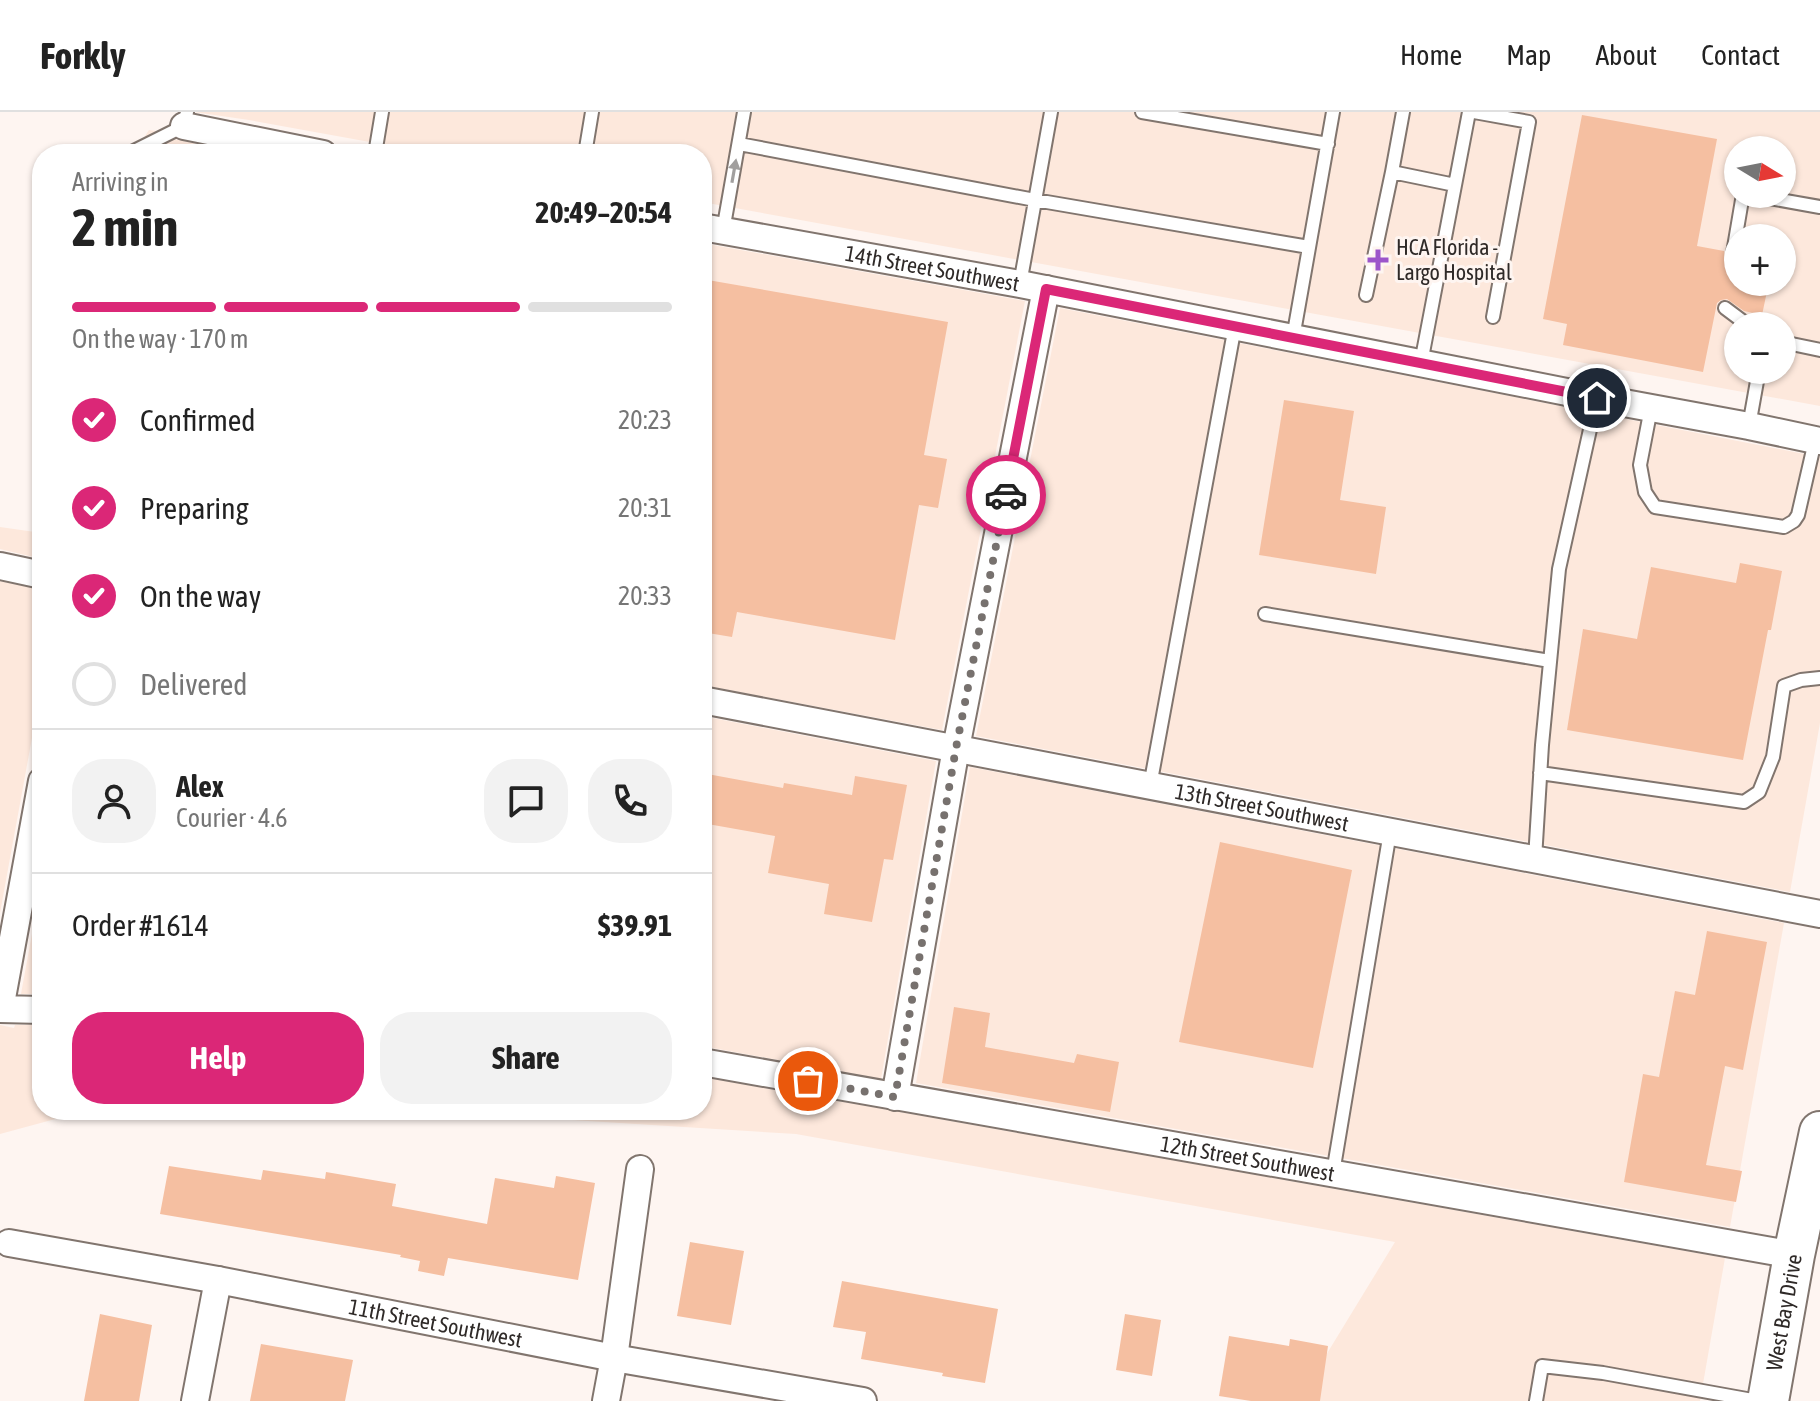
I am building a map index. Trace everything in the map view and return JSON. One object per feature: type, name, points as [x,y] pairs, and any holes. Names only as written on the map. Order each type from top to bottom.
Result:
[{"type":"main road","name":"West Bay Drive","points":[[1768,1401],[1820,1132]]},
{"type":"street","points":[[186,119],[284,144]]},
{"type":"street","name":"14th Street Southwest","points":[[712,229],[1033,287],[1818,441]]},
{"type":"street","points":[[895,1097],[1033,287]]},
{"type":"street","points":[[0,566],[32,573]]},
{"type":"street","name":"13th Street Southwest","points":[[712,702],[1820,914]]},
{"type":"street","points":[[32,835],[0,1009],[32,1010]]},
{"type":"street","name":"12th Street Southwest","points":[[712,1064],[1333,1173],[1801,1235]]},
{"type":"street","points":[[606,1401],[640,1169]]},
{"type":"street","name":"11th Street Southwest","points":[[9,1243],[218,1280],[614,1358],[863,1401]]},
{"type":"street","points":[[195,1401],[218,1280]]},
{"type":"lane","points":[[377,144],[382,112]]},
{"type":"lane","points":[[712,229],[739,144],[744,112]]},
{"type":"lane","points":[[1033,287],[1035,200],[1051,112]]},
{"type":"lane","points":[[1142,112],[1328,144]]},
{"type":"lane","points":[[1293,338],[1333,112]]},
{"type":"lane","points":[[1366,295],[1403,112]]},
{"type":"lane","points":[[1421,363],[1472,112],[1529,122],[1493,317]]},
{"type":"lane","points":[[586,144],[588,113]]},
{"type":"lane","points":[[145,144],[186,119]]},
{"type":"lane","points":[[739,144],[1035,200],[1309,247]]},
{"type":"lane","points":[[1392,172],[1455,185]]},
{"type":"lane","points":[[1796,203],[1820,207]]},
{"type":"lane","points":[[1725,308],[1730,312]]},
{"type":"lane","points":[[1150,786],[1235,326]]},
{"type":"lane","points":[[1796,345],[1820,350]]},
{"type":"lane","points":[[1749,426],[1756,384]]},
{"type":"lane","points":[[1535,859],[1559,569],[1597,398]]},
{"type":"lane","points":[[1651,408],[1640,465],[1645,492],[1655,507],[1784,527],[1798,515],[1818,441]]},
{"type":"lane","points":[[1265,614],[1550,661]]},
{"type":"lane","points":[[1540,773],[1744,802],[1759,792],[1773,757],[1784,686],[1820,678]]},
{"type":"lane","points":[[1333,1173],[1390,832]]},
{"type":"lane","points":[[1536,1401],[1542,1366],[1603,1373],[1758,1401]]},
{"type":"lane","points":[[1678,1401],[1680,1387]]},
{"type":"shaded area","name":"HCA Florida - Largo Hospital","points":[[194,112],[1820,112],[1820,406],[712,204],[712,144],[381,144]]},
{"type":"shaded area","points":[[149,130],[165,132],[164,137],[198,144],[140,144]]},
{"type":"shaded area","points":[[712,245],[1025,301],[942,730],[712,687]]},
{"type":"shaded area","points":[[1060,308],[1820,457],[1820,723],[1790,892],[976,736]]},
{"type":"shaded area","points":[[0,527],[32,532],[32,557],[0,549]]},
{"type":"shaded area","points":[[0,581],[32,588],[32,738],[0,913]]},
{"type":"shaded area","points":[[712,718],[936,761],[881,1079],[712,1048]]},
{"type":"shaded area","points":[[970,767],[1784,923],[1730,1227],[916,1083]]},
{"type":"shaded area","points":[[32,934],[32,994],[21,994]]},
{"type":"shaded area","points":[[0,1025],[14,1028],[15,1025],[32,1025],[32,1120],[52,1120],[0,1134]]},
{"type":"shaded area","points":[[712,1079],[1725,1258],[1700,1401],[1298,1401],[1395,1242],[796,1134],[571,1120],[712,1120]]},
{"type":"building","points":[[1582,115],[1717,139],[1697,246],[1724,251],[1724,296],[1766,296],[1763,312],[1744,311],[1727,299],[1717,303],[1703,372],[1563,345],[1567,324],[1543,319]]},
{"type":"building","points":[[712,281],[948,322],[924,455],[947,459],[938,508],[919,505],[895,640],[737,612],[732,637],[712,634]]},
{"type":"building","points":[[1284,400],[1354,411],[1340,500],[1386,507],[1376,574],[1259,555]]},
{"type":"building","points":[[1740,563],[1782,571],[1743,760],[1567,730],[1583,629],[1637,639],[1651,567],[1736,583]]},
{"type":"building","points":[[712,775],[783,788],[784,783],[852,795],[855,776],[907,785],[893,860],[884,859],[872,922],[824,914],[829,884],[768,873],[775,836],[712,825]]},
{"type":"building","points":[[1220,842],[1352,870],[1313,1068],[1179,1042]]},
{"type":"building","points":[[1707,931],[1767,942],[1743,1070],[1725,1066],[1706,1165],[1742,1171],[1736,1202],[1624,1182],[1643,1074],[1659,1077],[1675,991],[1695,995]]},
{"type":"building","points":[[954,1007],[990,1013],[985,1047],[1074,1063],[1077,1054],[1119,1062],[1110,1112],[942,1083]]},
{"type":"building","points":[[169,1166],[261,1180],[263,1170],[325,1179],[326,1172],[396,1184],[392,1206],[487,1224],[495,1178],[554,1188],[556,1176],[595,1183],[578,1280],[448,1258],[444,1276],[418,1271],[420,1261],[401,1255],[160,1214]]},
{"type":"building","points":[[690,1242],[744,1251],[731,1325],[677,1316]]},
{"type":"building","points":[[842,1281],[998,1309],[985,1383],[861,1359],[866,1332],[833,1327]]},
{"type":"building","points":[[100,1314],[152,1325],[139,1401],[84,1401]]},
{"type":"building","points":[[1125,1314],[1161,1320],[1152,1376],[1116,1370]]},
{"type":"building","points":[[1229,1336],[1289,1346],[1290,1339],[1328,1346],[1320,1401],[1251,1401],[1219,1396]]},
{"type":"building","points":[[261,1344],[353,1360],[345,1401],[250,1401]]},
{"type":"way so far","points":[[808,1081],[895,1097],[956,748],[1006,495]]},
{"type":"place","name":"HCA Florida - Largo Hospital","points":[[1378,260]]},
{"type":"route","points":[[1006,495],[1046,289],[1597,398]]}]
